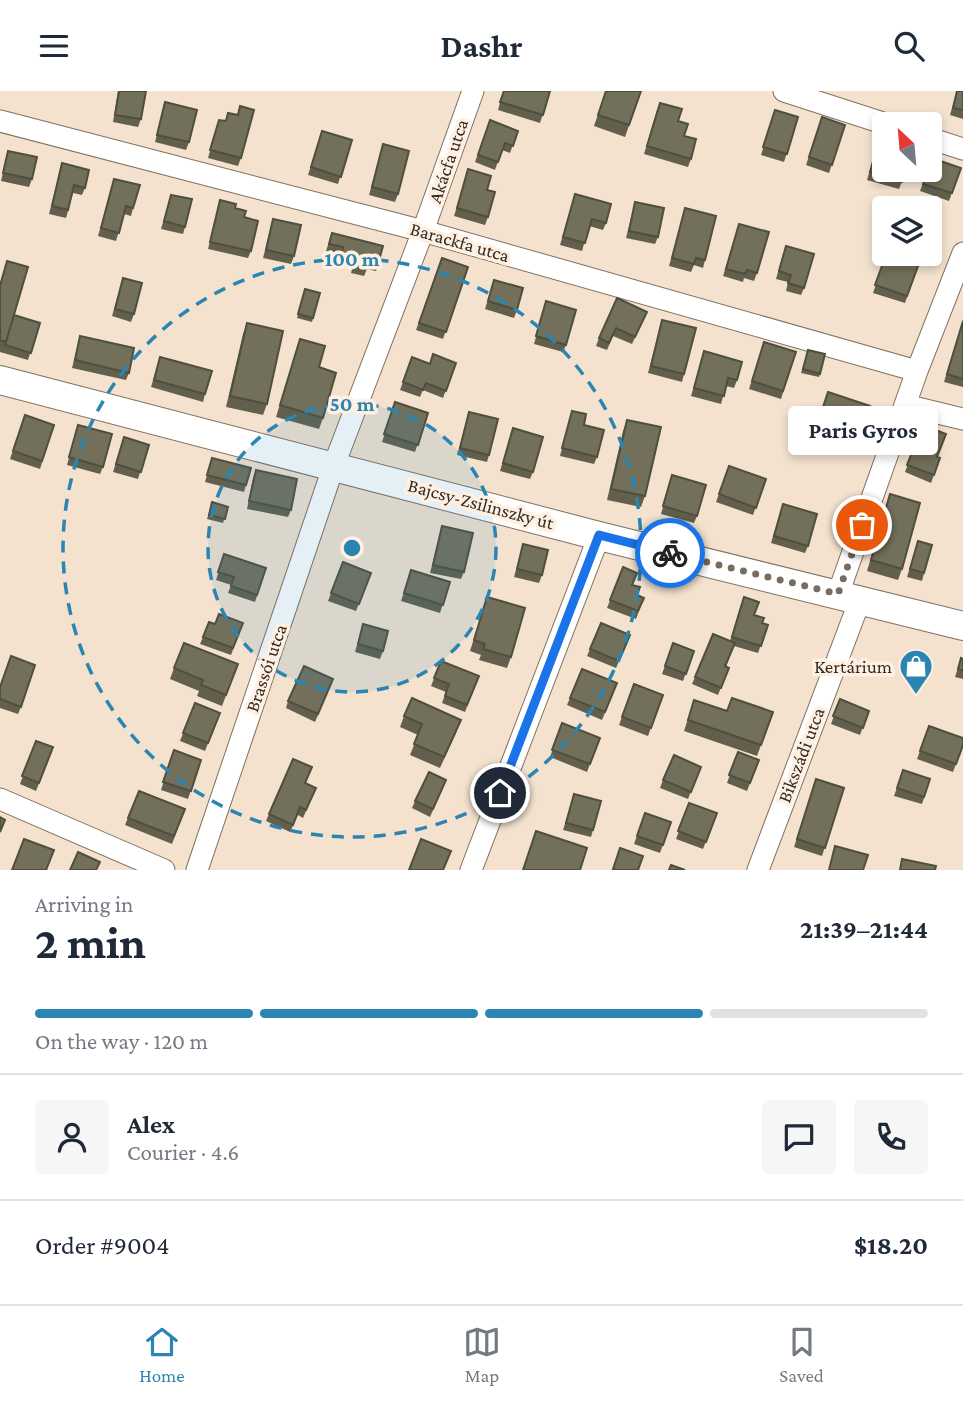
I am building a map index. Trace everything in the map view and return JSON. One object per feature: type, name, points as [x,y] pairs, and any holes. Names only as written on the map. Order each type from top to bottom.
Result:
[{"type":"main road","name":"Bajcsy-Zsilinszky út","points":[[0,380],[963,626]]},
{"type":"street","name":"Akácfa utca","points":[[334,465],[424,231],[473,91]]},
{"type":"street","points":[[784,91],[872,119]]},
{"type":"street","name":"Barackfa utca","points":[[0,121],[424,231],[917,371]]},
{"type":"street","points":[[942,142],[963,149]]},
{"type":"street","name":"Bikszádi utca","points":[[758,870],[849,597],[905,405],[963,253]]},
{"type":"street","points":[[905,405],[963,418]]},
{"type":"street","name":"Brassói utca","points":[[197,870],[334,465]]},
{"type":"street","points":[[471,870],[599,535]]},
{"type":"street","points":[[0,799],[164,870]]},
{"type":"building","points":[[119,91],[146,91],[141,119],[115,115]]},
{"type":"building","points":[[504,91],[550,91],[543,115],[500,102]]},
{"type":"building","points":[[606,91],[641,91],[629,125],[598,115]]},
{"type":"building","points":[[957,91],[963,91],[963,110],[953,108]]},
{"type":"building","points":[[165,102],[197,110],[189,142],[157,135]]},
{"type":"building","points":[[660,103],[682,109],[678,121],[688,124],[684,136],[696,139],[691,159],[647,146]]},
{"type":"building","points":[[240,106],[254,110],[241,158],[210,150],[219,120],[226,121],[228,113],[238,115]]},
{"type":"building","points":[[775,110],[798,117],[787,154],[763,147]]},
{"type":"building","points":[[822,117],[845,125],[832,165],[809,157]]},
{"type":"building","points":[[490,120],[518,131],[513,146],[505,143],[498,162],[478,155]]},
{"type":"building","points":[[322,131],[352,140],[341,177],[311,167]]},
{"type":"building","points":[[383,144],[409,151],[398,194],[372,187]]},
{"type":"building","points":[[8,151],[37,157],[32,179],[3,173]]},
{"type":"building","points":[[942,161],[961,168],[952,193],[923,184],[942,182]]},
{"type":"building","points":[[62,163],[89,170],[85,188],[74,185],[68,210],[52,206]]},
{"type":"building","points":[[468,169],[491,176],[487,190],[495,192],[488,217],[457,208]]},
{"type":"building","points":[[114,179],[140,185],[133,208],[126,206],[119,233],[101,228]]},
{"type":"building","points":[[575,194],[611,204],[606,223],[592,219],[585,243],[563,237]]},
{"type":"building","points":[[171,195],[192,199],[185,227],[164,221]]},
{"type":"building","points":[[220,200],[236,204],[235,208],[246,211],[244,217],[258,221],[251,251],[210,242]]},
{"type":"building","points":[[635,202],[664,208],[658,237],[629,231]]},
{"type":"building","points":[[685,208],[716,216],[705,260],[696,258],[694,264],[672,258]]},
{"type":"building","points":[[273,219],[301,225],[294,256],[266,250]]},
{"type":"building","points":[[739,224],[769,232],[757,273],[747,270],[745,274],[726,269]]},
{"type":"building","points":[[332,233],[383,246],[378,264],[369,261],[367,268],[354,265],[356,257],[342,254],[343,247],[329,244]]},
{"type":"building","points":[[786,246],[814,254],[804,288],[788,283],[791,275],[779,271]]},
{"type":"building","points":[[442,258],[468,267],[446,332],[419,323]]},
{"type":"building","points":[[7,261],[28,267],[6,342],[0,340],[0,286]]},
{"type":"building","points":[[882,266],[918,266],[907,296],[875,285]]},
{"type":"building","points":[[123,278],[142,283],[134,314],[115,309]]},
{"type":"building","points":[[494,280],[523,288],[517,310],[488,301]]},
{"type":"building","points":[[305,289],[320,293],[313,318],[298,314]]},
{"type":"building","points":[[617,298],[647,312],[635,337],[616,328],[609,343],[599,338]]},
{"type":"building","points":[[546,301],[576,310],[566,345],[536,336]]},
{"type":"building","points":[[14,315],[40,323],[31,353],[5,345]]},
{"type":"building","points":[[662,320],[696,328],[684,374],[651,366]]},
{"type":"building","points":[[963,321],[963,379],[947,374]]},
{"type":"building","points":[[247,323],[283,331],[267,404],[230,396]]},
{"type":"building","points":[[80,336],[134,348],[129,373],[75,360]]},
{"type":"building","points":[[300,339],[325,346],[319,367],[336,373],[323,418],[280,405]]},
{"type":"building","points":[[764,342],[796,352],[783,391],[752,381]]},
{"type":"building","points":[[808,350],[825,354],[820,374],[803,369]]},
{"type":"building","points":[[704,351],[742,362],[737,380],[728,378],[724,396],[694,388]]},
{"type":"building","points":[[433,354],[456,363],[446,391],[426,383],[423,390],[403,382],[412,357],[430,364]]},
{"type":"building","points":[[160,357],[212,371],[205,394],[154,380]]},
{"type":"building","points":[[828,392],[870,406],[859,440],[831,432],[836,418],[821,413]]},
{"type":"building","points":[[395,402],[428,413],[418,445],[384,434]]},
{"type":"building","points":[[572,411],[586,414],[584,425],[604,430],[597,457],[562,448]]},
{"type":"building","points":[[469,412],[498,419],[489,455],[460,448]]},
{"type":"building","points":[[25,415],[54,425],[42,461],[13,451]]},
{"type":"building","points":[[627,420],[661,427],[645,496],[611,489]]},
{"type":"building","points":[[78,425],[112,434],[103,467],[69,457]]},
{"type":"building","points":[[923,425],[946,434],[937,457],[940,458],[934,475],[907,465]]},
{"type":"building","points":[[513,428],[543,437],[533,472],[503,463]]},
{"type":"building","points":[[124,437],[149,445],[141,472],[116,464]]},
{"type":"building","points":[[212,458],[251,468],[246,485],[207,475]]},
{"type":"building","points":[[729,466],[766,479],[756,508],[719,494]]},
{"type":"building","points":[[256,470],[297,479],[291,510],[249,501]]},
{"type":"building","points":[[672,475],[706,485],[697,516],[663,506]]},
{"type":"building","points":[[890,494],[920,503],[902,569],[871,560]]},
{"type":"building","points":[[212,502],[228,507],[225,519],[209,515]]},
{"type":"building","points":[[783,504],[817,514],[808,546],[774,536]]},
{"type":"building","points":[[442,526],[473,533],[464,572],[433,565]]},
{"type":"building","points":[[918,541],[932,545],[924,573],[910,569]]},
{"type":"building","points":[[523,544],[548,550],[542,575],[517,569]]},
{"type":"building","points":[[224,554],[266,568],[257,595],[231,586],[234,577],[218,572]]},
{"type":"building","points":[[343,562],[371,573],[359,604],[331,593]]},
{"type":"building","points":[[623,567],[637,573],[632,585],[640,587],[637,595],[644,598],[638,611],[610,600]]},
{"type":"building","points":[[411,570],[450,582],[443,605],[404,593]]},
{"type":"building","points":[[487,597],[525,608],[511,657],[483,649],[485,644],[474,640]]},
{"type":"building","points":[[744,597],[759,602],[754,615],[764,618],[762,623],[768,625],[761,646],[732,637]]},
{"type":"building","points":[[219,614],[243,623],[233,648],[203,637],[209,622],[215,624]]},
{"type":"building","points":[[601,623],[630,635],[619,661],[590,649]]},
{"type":"building","points":[[363,624],[388,631],[383,651],[358,644]]},
{"type":"building","points":[[713,634],[735,643],[725,666],[729,668],[721,688],[695,677]]},
{"type":"building","points":[[184,643],[238,664],[226,695],[201,685],[203,680],[174,668]]},
{"type":"building","points":[[673,643],[694,651],[686,674],[665,666]]},
{"type":"building","points":[[11,656],[35,665],[21,707],[0,699],[0,687]]},
{"type":"building","points":[[961,658],[963,659],[963,671],[958,669]]},
{"type":"building","points":[[441,661],[479,676],[467,705],[445,696],[449,684],[434,678]]},
{"type":"building","points":[[304,666],[333,679],[318,714],[288,701]]},
{"type":"building","points":[[582,669],[617,683],[605,712],[570,698]]},
{"type":"building","points":[[634,684],[663,695],[651,728],[622,717]]},
{"type":"building","points":[[412,698],[461,720],[444,757],[414,744],[422,724],[404,716]]},
{"type":"building","points":[[732,698],[773,712],[761,745],[688,720],[694,700],[727,711]]},
{"type":"building","points":[[840,699],[869,711],[863,728],[833,716]]},
{"type":"building","points":[[195,703],[220,713],[208,743],[183,733]]},
{"type":"building","points":[[562,723],[600,738],[590,764],[552,750]]},
{"type":"building","points":[[929,726],[963,738],[956,764],[920,751]]},
{"type":"building","points":[[36,741],[53,747],[39,783],[22,776]]},
{"type":"building","points":[[174,750],[201,760],[191,791],[163,782]]},
{"type":"building","points":[[738,752],[759,760],[750,783],[729,775]]},
{"type":"building","points":[[674,755],[701,767],[691,792],[663,780]]},
{"type":"building","points":[[293,759],[312,767],[305,783],[316,788],[306,810],[300,807],[293,825],[269,814]]},
{"type":"building","points":[[903,770],[930,779],[924,797],[897,788]]},
{"type":"building","points":[[429,772],[446,780],[433,809],[415,801]]},
{"type":"building","points":[[816,779],[844,788],[825,848],[797,839]]},
{"type":"building","points":[[139,791],[185,809],[174,836],[128,818]]},
{"type":"building","points":[[574,794],[601,801],[593,830],[566,823]]},
{"type":"building","points":[[689,803],[717,813],[706,842],[678,831]]},
{"type":"building","points":[[645,813],[671,822],[663,845],[637,836]]},
{"type":"building","points":[[0,817],[5,820],[0,832]]},
{"type":"building","points":[[536,831],[587,848],[580,870],[523,870]]},
{"type":"building","points":[[24,839],[54,850],[46,870],[12,870]]},
{"type":"building","points":[[421,839],[451,851],[443,870],[409,870]]},
{"type":"building","points":[[835,846],[868,855],[863,870],[829,870]]},
{"type":"building","points":[[620,848],[643,856],[638,870],[613,869]]},
{"type":"building","points":[[78,852],[100,862],[96,870],[70,870]]},
{"type":"building","points":[[902,859],[936,866],[935,870],[900,870]]},
{"type":"building","points":[[671,865],[685,870],[669,870]]},
{"type":"way so far","points":[[670,553],[838,594],[862,525]]},
{"type":"place","name":"Paris Gyros","points":[[862,525]]},
{"type":"place","name":"Kertárium","points":[[916,696]]},
{"type":"route","points":[[500,793],[599,535],[670,553]]}]
